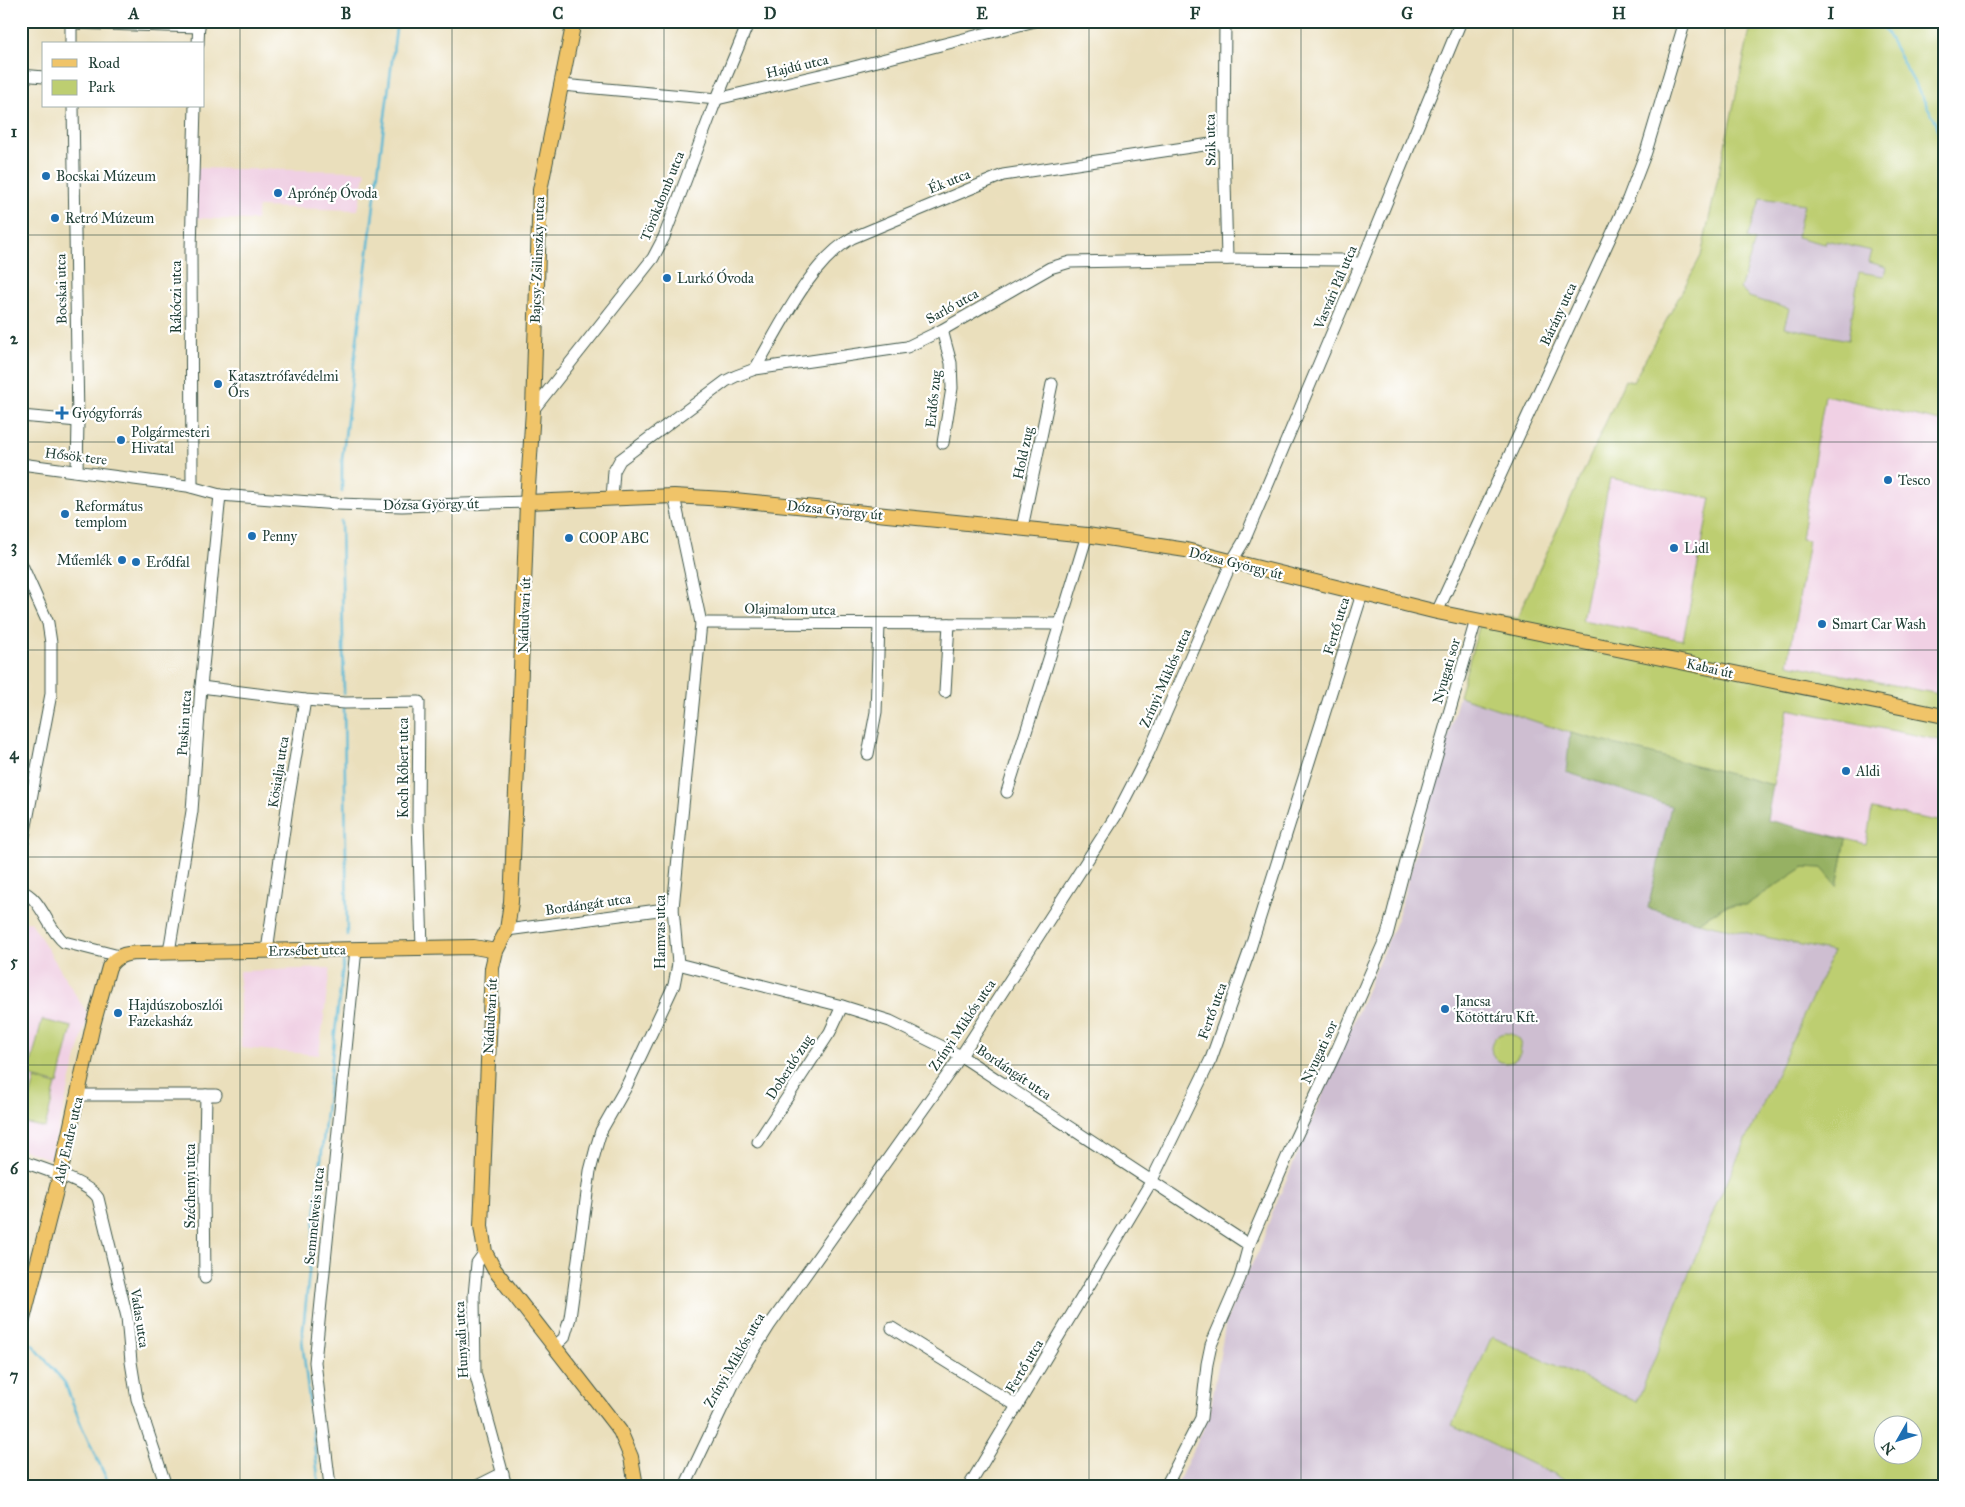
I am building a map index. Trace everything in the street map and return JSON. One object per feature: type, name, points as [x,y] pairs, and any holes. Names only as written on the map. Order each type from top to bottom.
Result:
[{"type":"main road","name":"Bajcsy-Zsilinszky utca","points":[[527,502],[533,410],[540,190],[574,21]]},
{"type":"main road","name":"Dózsa György út","points":[[527,502],[674,496],[734,500],[1087,535],[1186,550],[1476,620]]},
{"type":"main road","name":"Nádudvari út","points":[[527,502],[520,725],[510,902],[506,930],[496,951],[492,968],[481,1226],[485,1252],[494,1270],[620,1431],[630,1457],[636,1486]]},
{"type":"main road","name":"Kabai út","points":[[1476,620],[1944,716]]},
{"type":"main road","name":"Erzsébet utca","points":[[119,956],[126,953],[474,947],[496,951]]},
{"type":"main road","name":"Ady Endre utca","points":[[21,1327],[60,1175],[93,1025],[109,967],[113,960],[119,956]]},
{"type":"street","name":"Törökdomb utca","points":[[533,410],[653,258],[664,237],[749,21]]},
{"type":"street","name":"Hajdú utca","points":[[562,85],[717,99],[841,71],[1034,21]]},
{"type":"street","name":"Szik utca","points":[[1225,21],[1224,142],[1227,259]]},
{"type":"street","name":"Vasvári Pál utca","points":[[1232,561],[1244,541],[1461,21]]},
{"type":"street","name":"Bárány utca","points":[[1437,612],[1631,191],[1646,152],[1685,21]]},
{"type":"street","points":[[72,42],[71,22],[199,24],[198,42]]},
{"type":"street","points":[[21,75],[42,77]]},
{"type":"street","name":"Bocskai utca","points":[[73,108],[78,421],[77,471]]},
{"type":"street","name":"Rákóczi utca","points":[[189,486],[191,249],[195,108]]},
{"type":"street","name":"Ék utca","points":[[754,369],[809,278],[836,248],[857,235],[1004,175],[1224,142]]},
{"type":"street","name":"Sarló utca","points":[[612,499],[614,471],[620,460],[726,380],[754,369],[907,346],[942,330],[1050,268],[1070,262],[1227,259],[1341,260],[1361,264]]},
{"type":"street","name":"Erdős zug","points":[[942,330],[951,363],[952,388],[943,443]]},
{"type":"street","name":"Hold zug","points":[[1022,528],[1052,384]]},
{"type":"street","points":[[21,416],[78,421]]},
{"type":"street","name":"Hősök tere","points":[[21,464],[189,486]]},
{"type":"street","name":"Dózsa György út","points":[[189,486],[220,495],[337,504],[402,506],[527,502]]},
{"type":"street","name":"Puskin utca","points":[[169,952],[192,811],[201,687],[220,495]]},
{"type":"street","name":"Hamvas utca","points":[[555,1346],[564,1338],[570,1318],[590,1171],[601,1131],[626,1087],[674,985],[678,964],[673,908],[701,623],[674,496]]},
{"type":"street","points":[[1006,792],[1087,535]]},
{"type":"street","name":"Zrínyi Miklós utca","points":[[685,1486],[736,1379],[769,1326],[961,1056],[1117,814],[1148,754],[1232,561]]},
{"type":"street","points":[[21,564],[48,623],[51,643],[51,694],[21,852]]},
{"type":"street","name":"Fertő utca","points":[[970,1486],[1151,1182],[1211,1059],[1248,955],[1362,594]]},
{"type":"street","name":"Nyugati sor","points":[[1166,1486],[1202,1418],[1207,1364],[1211,1345],[1240,1278],[1249,1245],[1289,1151],[1337,1050],[1387,934],[1476,620]]},
{"type":"street","name":"Olajmalom utca","points":[[701,623],[879,625],[1060,624]]},
{"type":"street","points":[[945,692],[948,624]]},
{"type":"street","points":[[868,754],[876,712],[879,625]]},
{"type":"street","points":[[201,687],[305,700]]},
{"type":"street","name":"Koch Róbert utca","points":[[305,700],[345,703],[419,702],[418,820],[422,948]]},
{"type":"street","name":"Kösialja utca","points":[[267,951],[287,808],[305,700]]},
{"type":"street","points":[[21,891],[32,898],[58,937],[64,942],[119,956]]},
{"type":"street","name":"Bordángát utca","points":[[506,930],[673,908]]},
{"type":"street","name":"Semmelweis utca","points":[[330,1486],[315,1362],[356,950]]},
{"type":"street","name":"Bordángát utca","points":[[678,964],[842,1006],[890,1021],[961,1056],[1249,1245]]},
{"type":"street","name":"Doberdó zug","points":[[758,1142],[830,1032],[842,1006]]},
{"type":"street","name":"Széchenyi utca","points":[[78,1095],[211,1095],[204,1190],[205,1278]]},
{"type":"street","name":"Vadas utca","points":[[21,1161],[60,1175],[89,1189],[100,1204],[127,1317],[137,1399],[166,1486]]},
{"type":"street","name":"Hunyadi utca","points":[[485,1252],[477,1263],[474,1288],[475,1373],[506,1486]]},
{"type":"street","name":"Fertő utca","points":[[892,1328],[1017,1406]]},
{"type":"street","points":[[477,1486],[503,1473]]},
{"type":"shaded area","name":"Aprónép Óvoda","points":[[197,168],[366,171],[358,210],[258,207],[256,220],[194,218]]},
{"type":"shaded area","points":[[1760,198],[1804,204],[1797,237],[1825,243],[1826,240],[1872,251],[1886,267],[1884,276],[1859,272],[1848,340],[1783,327],[1789,309],[1749,297],[1740,289],[1755,241],[1747,239]]},
{"type":"shaded area","points":[[1825,395],[1944,422],[1944,695],[1788,664],[1809,541],[1801,539]]},
{"type":"shaded area","points":[[1610,477],[1711,497],[1683,640],[1582,620]]},
{"type":"shaded area","points":[[1459,696],[1570,733],[1567,772],[1671,806],[1648,908],[1698,922],[1834,952],[1717,1203],[1637,1403],[1492,1337],[1452,1425],[1577,1486],[1176,1486],[1209,1417],[1226,1321],[1242,1281],[1259,1251],[1271,1216],[1397,919]]},
{"type":"shaded area","points":[[1788,709],[1944,741],[1944,822],[1872,809],[1866,844],[1767,820]]},
{"type":"shaded area","points":[[21,920],[31,922],[88,1015],[50,1159],[21,1149]]},
{"type":"shaded area","points":[[330,968],[319,1055],[241,1048],[239,971]]},
{"type":"green space","points":[[1752,21],[1944,21],[1944,422],[1825,395],[1801,539],[1809,540],[1788,664],[1944,695],[1944,741],[1788,709],[1773,785],[1570,733],[1459,696],[1483,613],[1517,618],[1625,380],[1633,382],[1701,256]],"holes":[[[1761,198],[1804,204],[1797,237],[1825,244],[1826,240],[1872,251],[1869,262],[1886,267],[1884,276],[1859,272],[1848,340],[1784,327],[1789,309],[1749,297],[1740,289],[1755,241],[1747,238]],[[1610,478],[1711,498],[1683,640],[1582,620]]]},
{"type":"green space","points":[[1570,733],[1773,785],[1767,820],[1846,839],[1837,886],[1822,868],[1804,867],[1746,905],[1727,905],[1698,922],[1648,908],[1671,806],[1566,772]]},
{"type":"green space","points":[[1872,809],[1944,822],[1944,1486],[1577,1486],[1452,1425],[1492,1337],[1637,1402],[1717,1203],[1833,952],[1698,922],[1727,905],[1746,905],[1804,867],[1822,868],[1837,886],[1846,839],[1866,844]]},
{"type":"green space","points":[[42,1020],[72,1027],[58,1084],[28,1076]]},
{"type":"green space","points":[[1506,1033],[1517,1037],[1521,1048],[1517,1059],[1506,1063],[1495,1059],[1491,1048],[1495,1037]]},
{"type":"green space","points":[[35,1079],[56,1085],[45,1128],[24,1123]]},
{"type":"waterway","points":[[342,492],[342,460],[397,21]]},
{"type":"waterway","points":[[1880,21],[1936,122],[1944,150]]},
{"type":"waterway","points":[[341,521],[344,694]]},
{"type":"waterway","points":[[344,707],[347,935]]},
{"type":"waterway","points":[[319,1486],[302,1339],[344,957]]},
{"type":"waterway","points":[[32,1344],[65,1383],[82,1427],[110,1486]]},
{"type":"place","name":"Bocskai Múzeum","points":[[46,176]]},
{"type":"place","name":"Aprónép Óvoda","points":[[278,193]]},
{"type":"place","name":"Retró Múzeum","points":[[55,218]]},
{"type":"place","name":"Lurkó Óvoda","points":[[667,278]]},
{"type":"place","name":"Katasztrófavédelmi Őrs","points":[[218,384]]},
{"type":"place","name":"Gyógyforrás","points":[[62,413]]},
{"type":"place","name":"Polgármesteri Hivatal","points":[[121,440]]},
{"type":"place","name":"Tesco","points":[[1888,480]]},
{"type":"place","name":"Református templom","points":[[65,514]]},
{"type":"place","name":"Penny","points":[[252,536]]},
{"type":"place","name":"COOP ABC","points":[[569,538]]},
{"type":"place","name":"Lidl","points":[[1674,548]]},
{"type":"place","name":"Műemlék","points":[[122,560]]},
{"type":"place","name":"Erődfal","points":[[136,562]]},
{"type":"place","name":"Smart Car Wash","points":[[1822,624]]},
{"type":"place","name":"Aldi","points":[[1846,771]]},
{"type":"place","name":"Jancsa Kötöttáru Kft.","points":[[1445,1009]]},
{"type":"place","name":"Hajdúszoboszlói Fazekasház","points":[[118,1013]]}]
